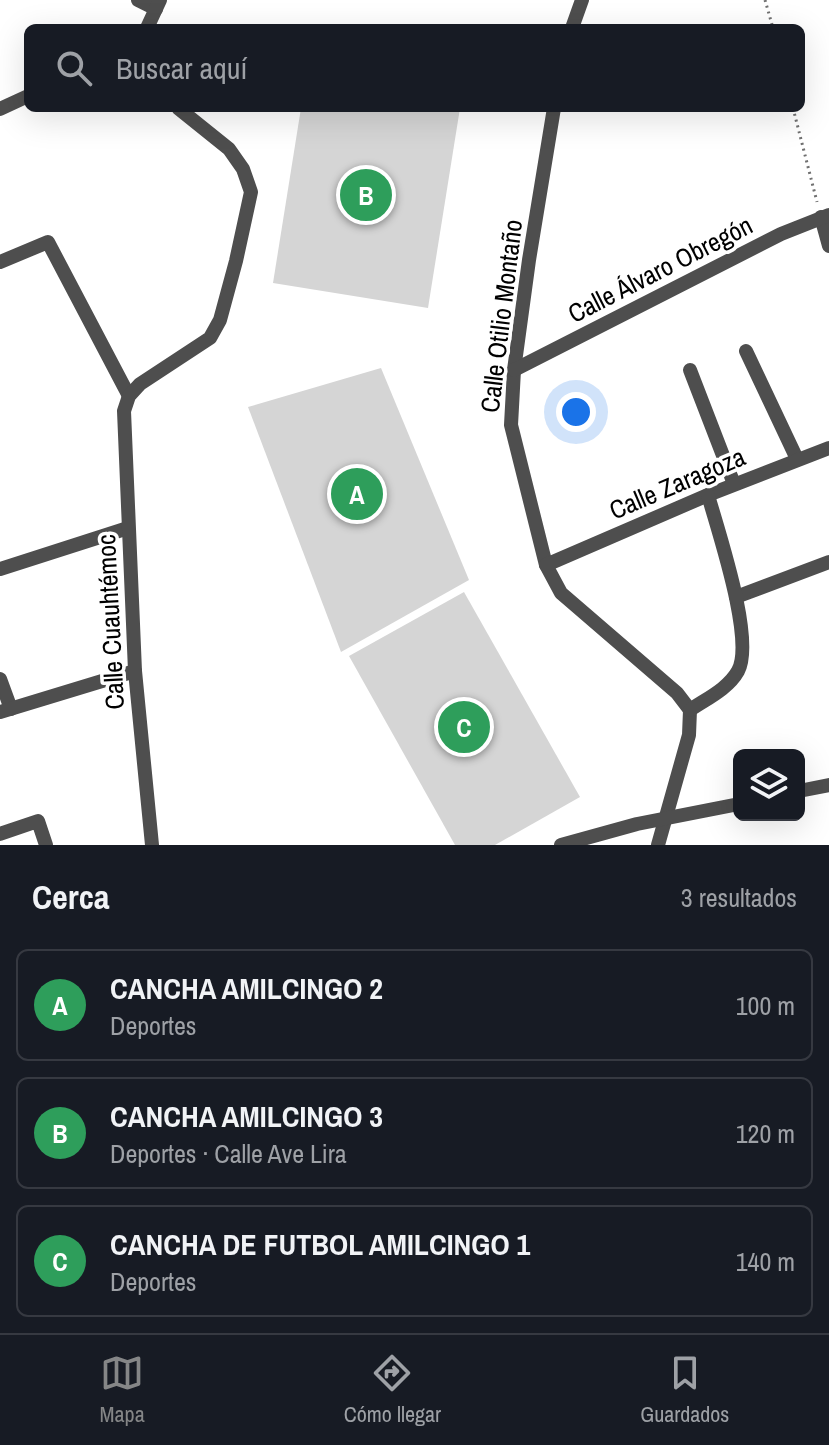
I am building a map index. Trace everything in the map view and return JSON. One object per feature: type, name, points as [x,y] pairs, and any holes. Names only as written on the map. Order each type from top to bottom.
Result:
[{"type":"street","points":[[138,0],[158,4],[149,24]]},
{"type":"street","points":[[573,24],[582,0]]},
{"type":"street","points":[[0,109],[24,98]]},
{"type":"street","points":[[0,262],[48,242],[129,396],[140,384],[210,338],[220,320],[251,192],[243,169],[229,149],[183,112]]},
{"type":"street","name":"Calle Otilio Montaño","points":[[553,112],[514,370],[511,425],[546,565],[561,593],[677,693],[690,710]]},
{"type":"street","points":[[825,216],[829,246]]},
{"type":"street","name":"Calle Álvaro Obregón","points":[[514,370],[781,234],[825,216]]},
{"type":"street","points":[[746,351],[797,459]]},
{"type":"street","points":[[690,370],[734,484]]},
{"type":"street","name":"Calle Cuauhtémoc","points":[[129,396],[124,411],[135,671],[152,845]]},
{"type":"street","name":"Calle Zaragoza","points":[[546,565],[734,484],[829,448]]},
{"type":"street","points":[[658,845],[689,735],[690,710],[729,684],[739,669],[742,652],[736,597],[708,495]]},
{"type":"street","points":[[0,569],[128,528]]},
{"type":"street","points":[[736,597],[829,562]]},
{"type":"street","points":[[0,679],[6,710],[135,671]]},
{"type":"street","points":[[805,790],[829,785]]},
{"type":"street","points":[[561,845],[637,824],[733,805]]},
{"type":"street","points":[[0,834],[38,821],[46,845]]},
{"type":"path","points":[[765,0],[772,24]]},
{"type":"path","points":[[794,112],[825,216]]},
{"type":"shaded area","points":[[300,112],[459,112],[428,308],[273,283]]},
{"type":"shaded area","points":[[381,368],[469,580],[341,652],[248,407]]},
{"type":"shaded area","points":[[464,592],[580,797],[495,845],[455,845],[349,656]]},
{"type":"place","name":"CANCHA AMILCINGO 3","points":[[366,195]]},
{"type":"place","name":"CANCHA AMILCINGO 2","points":[[357,494]]},
{"type":"place","name":"CANCHA DE FUTBOL AMILCINGO 1","points":[[464,727]]}]
